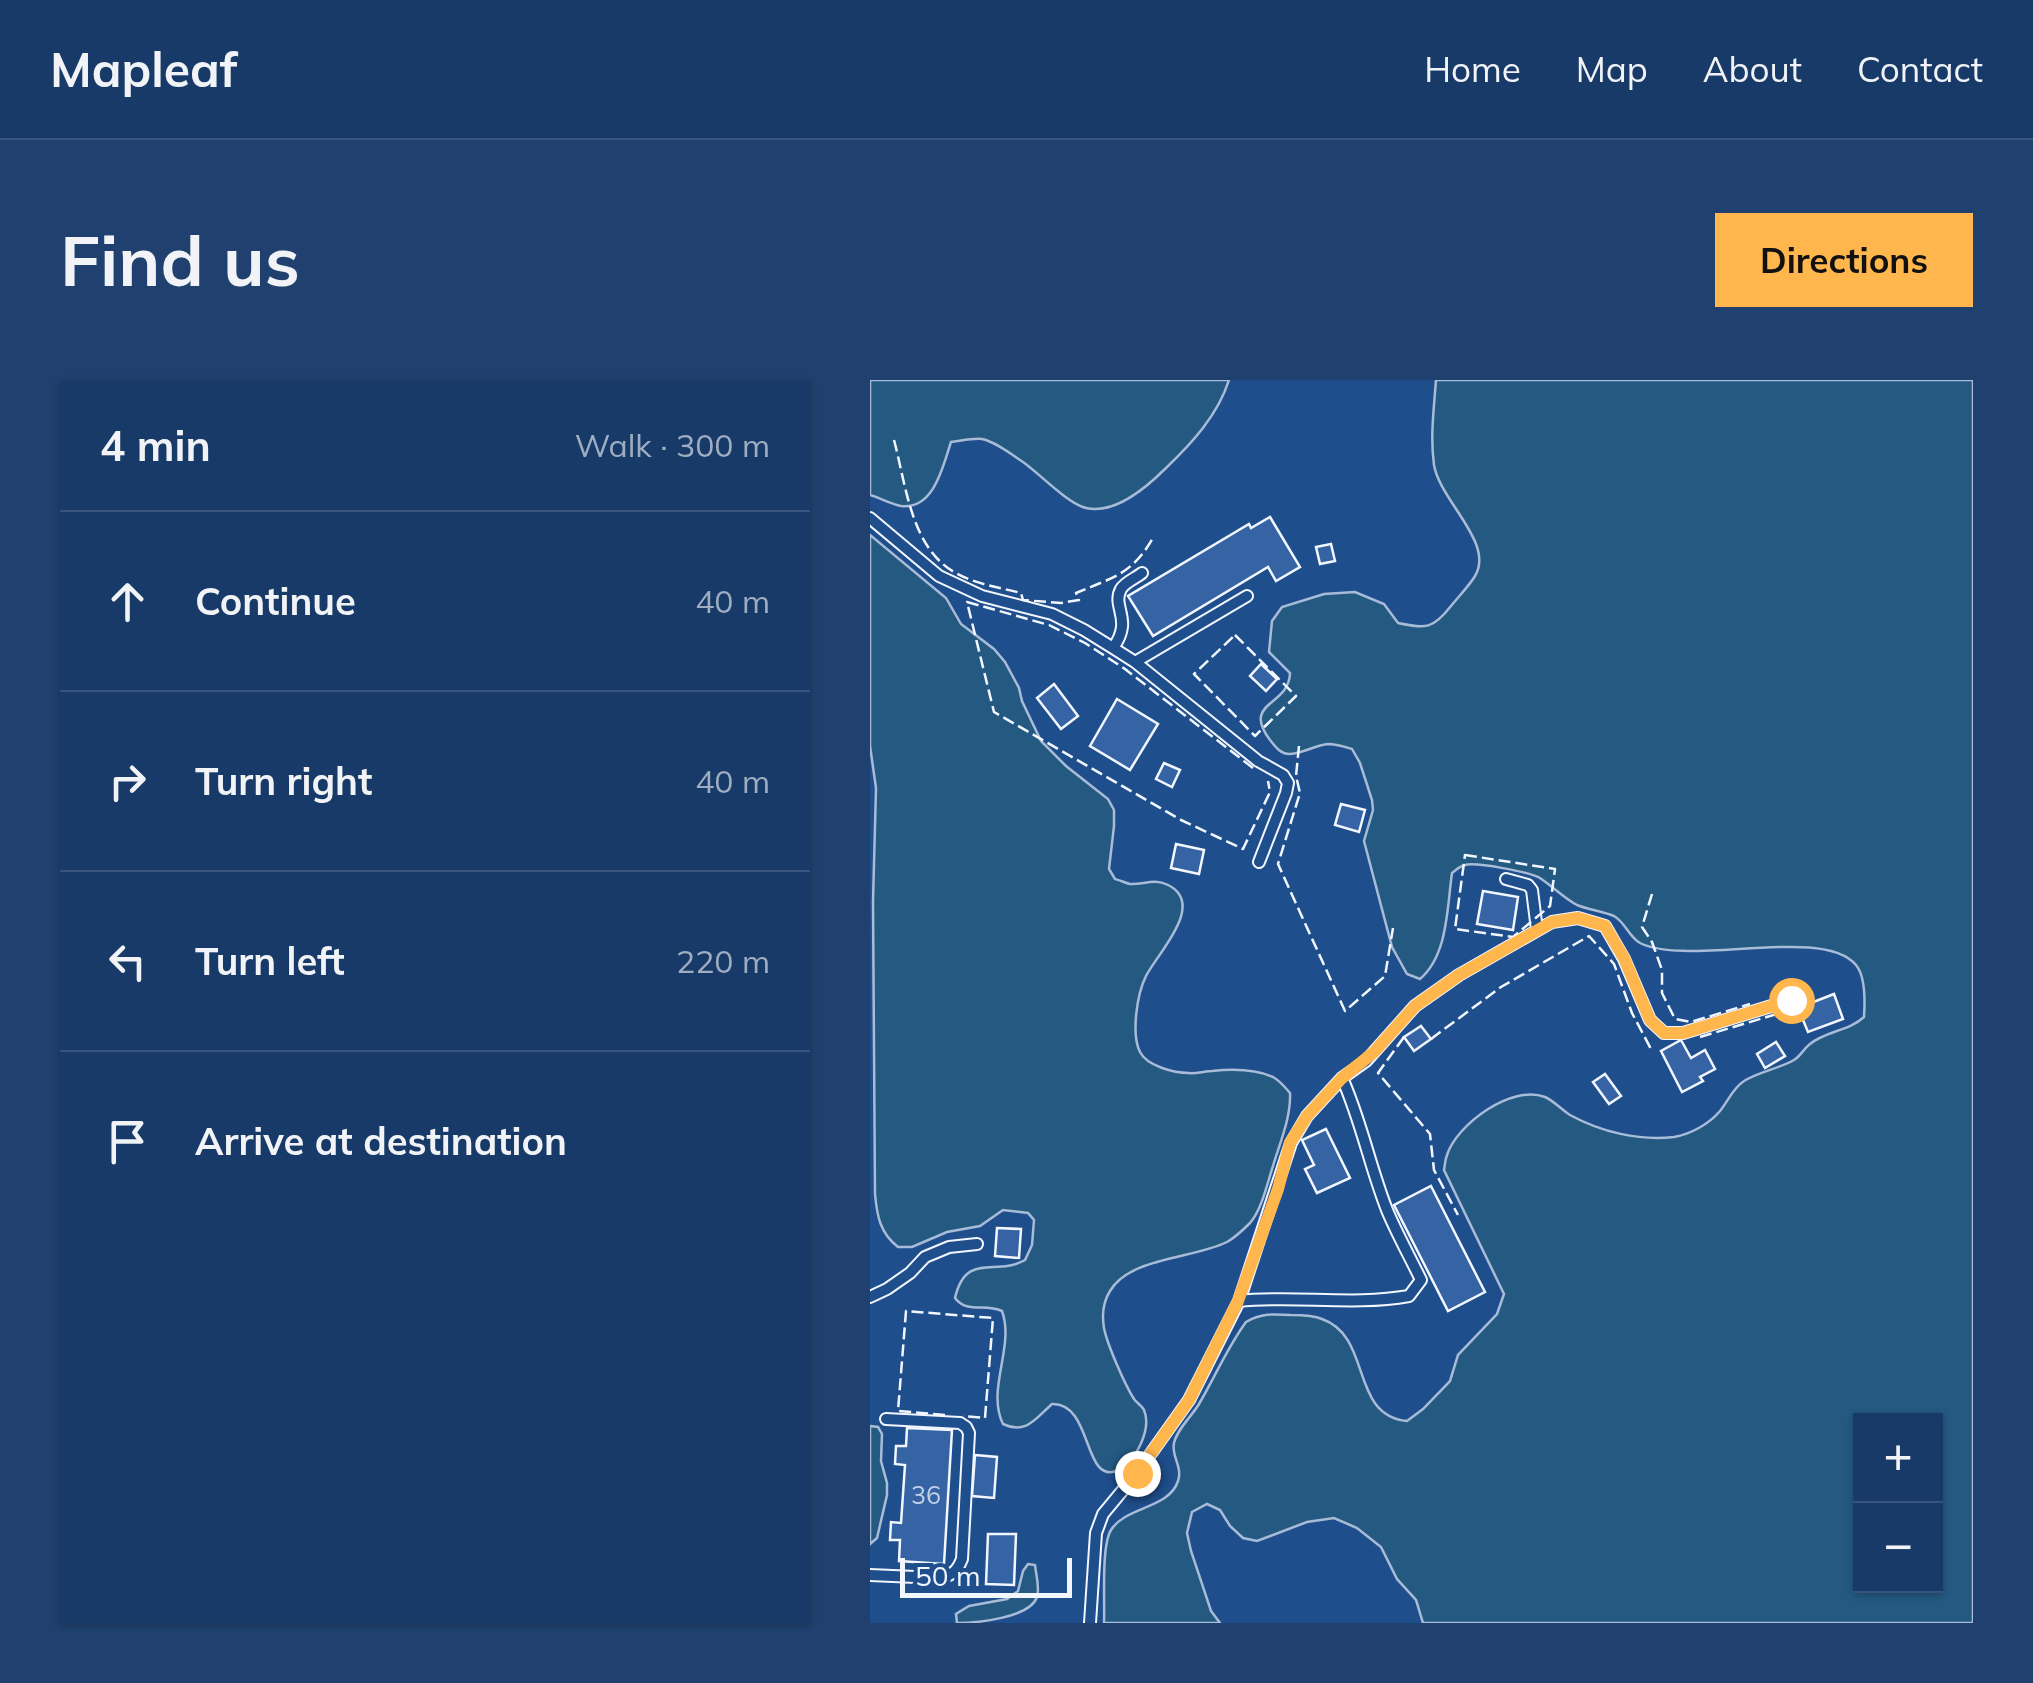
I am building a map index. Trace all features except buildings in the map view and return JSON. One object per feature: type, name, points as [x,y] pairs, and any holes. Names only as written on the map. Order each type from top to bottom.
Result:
[{"type":"lane","points":[[870,518],[939,576],[982,596],[1052,614],[1113,648],[1258,761],[1283,775],[1288,782],[1259,862]]},
{"type":"lane","points":[[1113,648],[1124,630],[1121,589],[1142,573]]},
{"type":"lane","points":[[1135,662],[1247,596]]},
{"type":"lane","points":[[1506,879],[1528,885],[1532,890],[1537,930]]},
{"type":"lane","points":[[1090,1623],[1096,1534],[1103,1514],[1189,1400],[1238,1301],[1290,1143],[1307,1116],[1342,1078],[1366,1061],[1415,1006],[1459,975],[1537,930],[1552,922],[1578,918],[1605,926],[1624,958],[1650,1020],[1664,1033],[1683,1033],[1791,1000]]},
{"type":"lane","points":[[1238,1301],[1271,1297],[1382,1301],[1409,1296],[1421,1280],[1388,1212],[1342,1078]]},
{"type":"lane","points":[[870,1296],[910,1274],[926,1257],[949,1247],[977,1244]]},
{"type":"lane","points":[[870,1575],[938,1578],[958,1570],[962,1560],[966,1428],[960,1424],[886,1419]]},
{"type":"shaded area","points":[[870,380],[1229,380],[1211,417],[1166,468],[1130,497],[1097,509],[1071,500],[1023,462],[982,439],[951,442],[940,474],[922,501],[901,506],[870,495]]},
{"type":"shaded area","points":[[1436,380],[1973,380],[1973,1623],[1423,1623],[1416,1600],[1397,1579],[1381,1547],[1357,1528],[1334,1518],[1307,1522],[1257,1541],[1243,1538],[1220,1510],[1207,1504],[1192,1512],[1187,1533],[1211,1611],[1220,1623],[1104,1623],[1105,1561],[1111,1530],[1127,1516],[1173,1490],[1179,1476],[1176,1438],[1246,1322],[1268,1315],[1303,1315],[1338,1328],[1349,1342],[1376,1405],[1389,1416],[1407,1421],[1450,1381],[1458,1355],[1497,1314],[1504,1294],[1444,1170],[1453,1143],[1474,1120],[1502,1101],[1532,1094],[1607,1130],[1647,1138],[1680,1136],[1711,1120],[1744,1081],[1794,1060],[1816,1040],[1864,1017],[1862,976],[1856,965],[1839,954],[1786,947],[1662,949],[1640,943],[1614,916],[1577,905],[1540,878],[1471,864],[1452,873],[1445,930],[1436,957],[1420,979],[1407,974],[1392,947],[1364,841],[1373,810],[1360,763],[1352,749],[1334,744],[1283,753],[1270,740],[1261,718],[1288,684],[1290,673],[1269,652],[1272,621],[1282,607],[1324,594],[1355,592],[1384,604],[1398,623],[1428,625],[1445,614],[1475,576],[1478,550],[1438,479],[1432,433]]},
{"type":"shaded area","points":[[870,535],[946,598],[961,624],[994,649],[1019,688],[1041,741],[1108,799],[1114,810],[1109,869],[1115,879],[1130,884],[1163,883],[1179,893],[1183,904],[1181,916],[1146,976],[1138,1003],[1136,1035],[1140,1052],[1162,1068],[1183,1073],[1259,1072],[1275,1078],[1290,1093],[1282,1139],[1261,1204],[1250,1223],[1213,1248],[1132,1271],[1108,1295],[1103,1314],[1106,1335],[1126,1384],[1146,1418],[1141,1444],[1119,1470],[1107,1472],[1099,1467],[1075,1416],[1065,1407],[1052,1404],[1024,1426],[1003,1424],[998,1397],[1005,1339],[1002,1311],[965,1306],[955,1298],[966,1275],[974,1270],[1025,1260],[1032,1245],[1034,1220],[1028,1213],[1003,1210],[980,1226],[947,1232],[912,1247],[898,1247],[892,1242],[878,1217],[873,902],[876,788],[870,746]]},
{"type":"shaded area","points":[[870,1426],[878,1427],[882,1434],[881,1461],[887,1495],[877,1538],[870,1544]]},
{"type":"shaded area","points":[[1028,1564],[1035,1565],[1038,1585],[1032,1604],[1002,1618],[957,1623],[956,1614],[969,1606],[1007,1599],[1018,1591]]},
{"type":"fence","points":[[894,440],[912,514],[928,547],[954,572],[1021,593],[1023,600],[1079,600],[1076,593],[1130,567],[1154,536]]},
{"type":"fence","points":[[1253,768],[1125,669],[1085,643],[1049,625],[967,602],[994,712],[1181,820],[1243,849],[1270,792],[1268,781]]},
{"type":"fence","points":[[1235,635],[1296,696],[1255,736],[1194,674],[1235,635]]},
{"type":"fence","points":[[1299,746],[1296,776],[1300,793],[1278,864],[1345,1011],[1385,976],[1393,928]]},
{"type":"fence","points":[[1465,855],[1555,869],[1550,906],[1513,937],[1455,929],[1465,855]]},
{"type":"fence","points":[[1652,894],[1642,927],[1652,942],[1662,970],[1662,993],[1675,1019],[1691,1022],[1750,1004]]},
{"type":"fence","points":[[1431,1039],[1501,987],[1589,936],[1614,964],[1632,1013],[1651,1049]]},
{"type":"fence","points":[[1700,1037],[1790,1010]]},
{"type":"fence","points":[[1404,1037],[1378,1073],[1430,1134],[1434,1170],[1458,1215]]},
{"type":"fence","points":[[945,1415],[898,1411],[906,1311],[993,1318],[985,1418],[963,1416]]},
{"type":"route","points":[[1137,1473],[1189,1400],[1238,1301],[1290,1143],[1307,1116],[1342,1078],[1366,1061],[1415,1006],[1459,975],[1537,930],[1552,922],[1578,918],[1605,926],[1624,958],[1650,1020],[1664,1033],[1683,1033],[1791,1000]]}]
